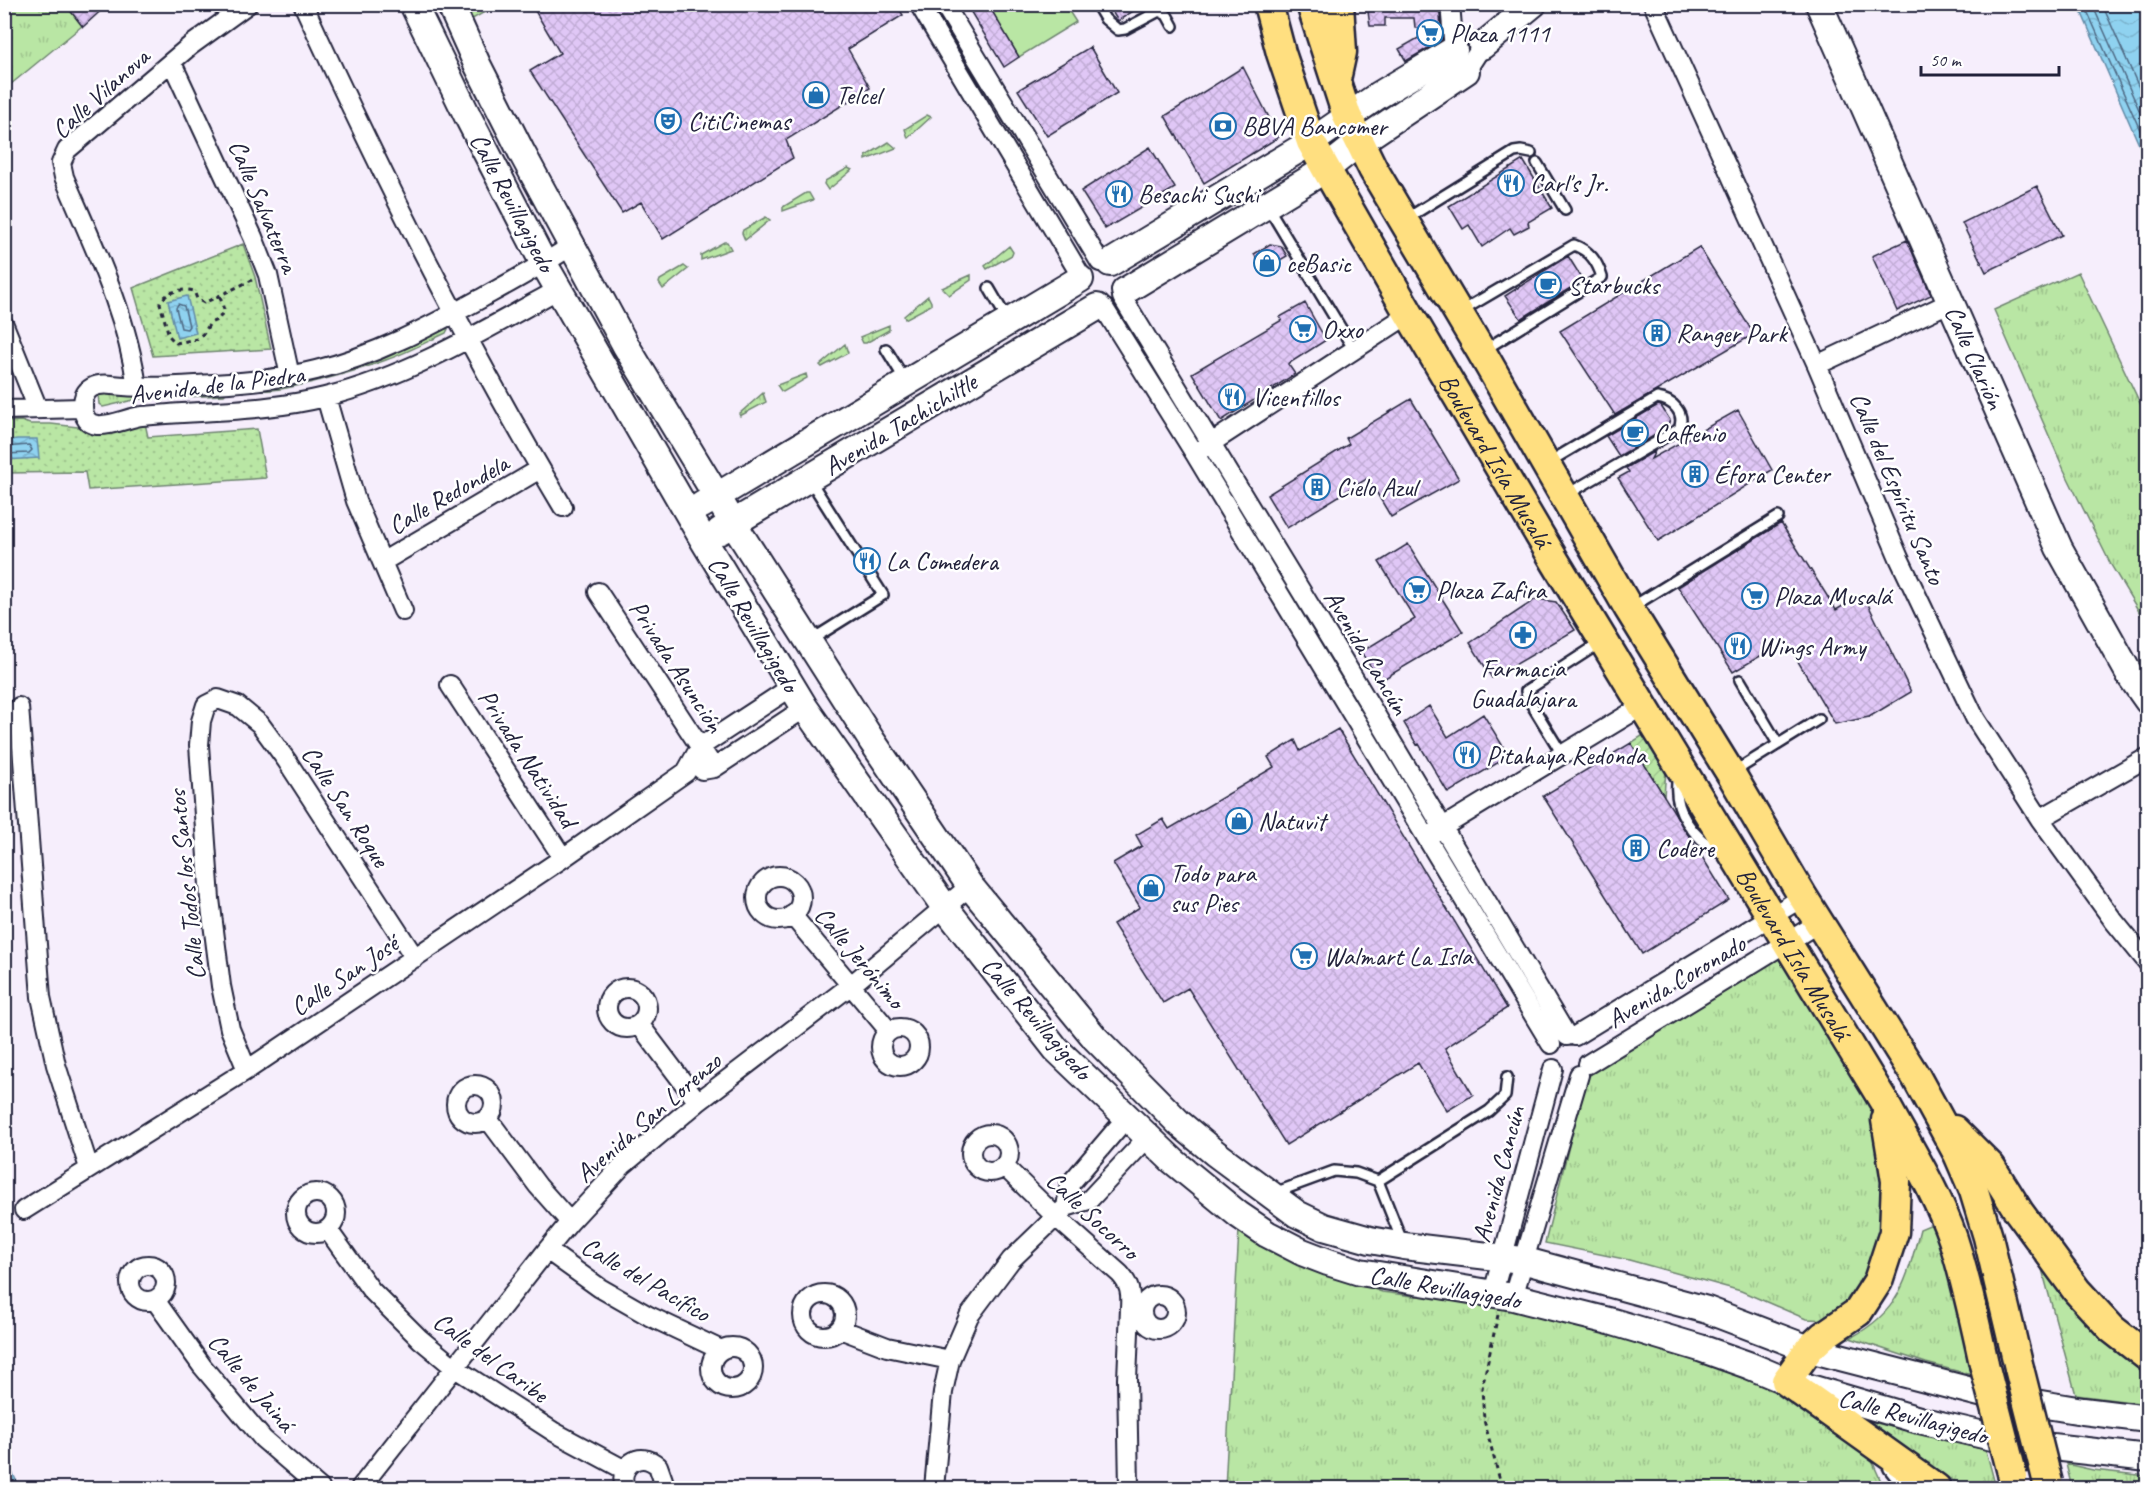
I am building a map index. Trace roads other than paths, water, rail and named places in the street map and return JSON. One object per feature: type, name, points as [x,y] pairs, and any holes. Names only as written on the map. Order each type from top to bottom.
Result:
[{"type":"main road","name":"Boulevard Isla Musalá","points":[[1268,4],[1281,53],[1311,142],[1326,169],[1408,314],[1556,563],[1680,764],[1730,857],[1771,918],[1883,1100],[1928,1184],[1953,1238],[2014,1483]]},
{"type":"main road","name":"Boulevard Isla Musalá","points":[[1311,4],[1347,116],[1403,221],[1482,351],[1629,609],[1731,774],[1803,897],[1916,1077],[1958,1154],[1974,1191],[1989,1238],[2048,1486]]},
{"type":"main road","points":[[1335,83],[1342,52],[1339,4]]},
{"type":"main road","points":[[1556,563],[1591,544]]},
{"type":"main road","points":[[1883,1100],[1896,1181],[1894,1232],[1878,1281],[1858,1312],[1823,1336],[1809,1349],[1786,1381],[1936,1488]]},
{"type":"main road","points":[[1936,1112],[1991,1167],[2019,1212],[2077,1291],[2112,1329],[2148,1357]]},
{"type":"street","name":"Calle Vilanova","points":[[136,387],[134,362],[112,290],[64,177],[61,164],[68,150],[190,46],[248,4]]},
{"type":"street","points":[[303,4],[353,113],[454,314]]},
{"type":"street","name":"Calle Revillagigedo","points":[[413,4],[544,264],[704,541],[806,708],[944,906],[1056,1049],[1173,1161],[1239,1215],[1302,1252],[1360,1272],[1655,1334],[1748,1365],[1786,1381],[1919,1420],[2018,1443],[2148,1458]]},
{"type":"street","name":"Calle Revillagigedo","points":[[450,4],[477,64],[571,246],[626,346],[716,497],[872,741],[970,886],[1095,1038],[1179,1123],[1269,1195],[1297,1214],[1324,1227],[1370,1240],[1404,1246],[1512,1258],[1707,1310],[1809,1349],[1991,1396],[2148,1419]]},
{"type":"street","points":[[919,4],[1093,270]]},
{"type":"street","points":[[944,4],[1093,270]]},
{"type":"street","points":[[1450,4],[1460,60]]},
{"type":"street","name":"Avenida Tachichiltle","points":[[689,513],[1311,142],[1347,116],[1460,60],[1482,46],[1533,4]]},
{"type":"street","name":"Calle del Espíritu Santo","points":[[1653,4],[1817,365],[1899,558],[1975,718],[2040,819],[2113,920],[2148,963]]},
{"type":"street","name":"Calle Clarión","points":[[1819,4],[2059,548],[2131,677],[2148,701]]},
{"type":"street","name":"Avenida Tachichiltle","points":[[704,541],[1112,301],[1326,169],[1460,60]]},
{"type":"street","name":"Calle Salvaterra","points":[[172,63],[253,237],[268,275],[290,376]]},
{"type":"street","name":"Avenida de la Piedra","points":[[559,289],[467,339],[375,381],[326,397],[249,410],[132,417],[113,425],[100,426],[86,417],[82,408],[84,396],[91,388],[101,383],[136,387],[246,383],[290,376],[354,359],[402,340],[454,314],[544,264],[571,246]]},
{"type":"street","points":[[1116,266],[1124,277],[1112,301],[1084,299],[1079,286],[1093,270],[1116,266]]},
{"type":"street","name":"Avenida Cancún","points":[[1112,301],[1211,443],[1434,833]]},
{"type":"street","name":"Avenida Cancún","points":[[1112,301],[1195,454],[1564,1039]]},
{"type":"street","points":[[1817,365],[1951,302]]},
{"type":"street","name":"Calle Redondela","points":[[454,314],[563,507]]},
{"type":"street","points":[[1195,454],[1408,314]]},
{"type":"street","points":[[4,325],[38,409]]},
{"type":"street","points":[[246,383],[249,410]]},
{"type":"street","name":"Calle Redondela","points":[[326,397],[356,501],[403,611]]},
{"type":"street","points":[[4,410],[82,408]]},
{"type":"street","name":"Calle Redondela","points":[[382,562],[540,469]]},
{"type":"street","name":"Privada Asunción","points":[[598,592],[714,768]]},
{"type":"street","name":"Privada Natividad","points":[[450,685],[563,858]]},
{"type":"street","name":"Calle San José","points":[[24,1210],[247,1070],[563,858],[686,772],[700,747],[793,686]]},
{"type":"street","name":"Calle San Roque","points":[[218,699],[238,706],[260,724],[287,761],[415,958]]},
{"type":"street","name":"Calle Todos los Santos","points":[[218,699],[206,705],[201,721],[199,745],[210,899],[221,986],[230,1029],[247,1070]]},
{"type":"street","points":[[1434,833],[1644,705]]},
{"type":"street","points":[[19,707],[41,998],[56,1065],[89,1168]]},
{"type":"street","name":"Calle San José","points":[[686,772],[714,768],[806,708]]},
{"type":"street","points":[[2040,819],[2148,758]]},
{"type":"street","name":"Avenida San Lorenzo","points":[[360,1488],[570,1222],[623,1165],[698,1101],[850,986],[970,886]]},
{"type":"street","name":"Avenida Coronado","points":[[1564,1039],[1803,897]]},
{"type":"street","name":"Calle Jerónimo","points":[[792,915],[889,1031]]},
{"type":"street","name":"Avenida Coronado","points":[[1583,1069],[1820,922]]},
{"type":"street","points":[[639,1024],[698,1101]]},
{"type":"street","points":[[1564,1039],[1586,1044],[1589,1049],[1583,1069],[1565,1076],[1553,1069],[1548,1056],[1564,1039]]},
{"type":"street","name":"Avenida Cancún","points":[[1501,1302],[1553,1069]]},
{"type":"street","name":"Avenida Cancún","points":[[1512,1258],[1583,1069]]},
{"type":"street","points":[[1061,1212],[1070,1184],[1127,1117]]},
{"type":"street","name":"Calle del Pacífico","points":[[488,1119],[538,1186],[570,1222]]},
{"type":"street","points":[[934,1488],[943,1392],[950,1360],[969,1316],[1011,1260],[1061,1212],[1089,1200],[1148,1137]]},
{"type":"street","name":"Calle Socorro","points":[[1005,1167],[1061,1212],[1128,1284],[1136,1308],[1127,1379],[1129,1488]]},
{"type":"street","name":"Calle del Caribe","points":[[328,1230],[371,1290],[420,1339],[455,1368],[554,1432],[625,1470]]},
{"type":"street","name":"Calle del Pacífico","points":[[548,1250],[600,1288],[649,1316],[721,1350]]},
{"type":"street","name":"Calle de Jainá","points":[[155,1300],[202,1366],[263,1439],[320,1488]]},
{"type":"street","points":[[840,1329],[887,1347],[950,1360]]},
{"type":"street","points":[[625,1488],[623,1481],[625,1470],[629,1464],[640,1459],[654,1462],[662,1472],[663,1480],[660,1488]]},
{"type":"lane","points":[[1096,4],[1105,19],[1118,30],[1125,29],[1159,11],[1167,15],[1173,26]]},
{"type":"lane","points":[[1403,221],[1514,152],[1531,153]]},
{"type":"lane","points":[[1537,163],[1565,210]]},
{"type":"lane","points":[[1266,206],[1354,350]]},
{"type":"lane","points":[[1459,313],[1574,245],[1587,250],[1598,265],[1602,277],[1482,351]]},
{"type":"lane","points":[[990,288],[1009,321]]},
{"type":"lane","points":[[886,349],[906,382]]},
{"type":"lane","points":[[1546,464],[1657,398],[1666,399],[1678,410],[1681,422],[1678,429],[1564,496]]},
{"type":"lane","points":[[808,478],[882,595],[808,641]]},
{"type":"lane","points":[[1629,609],[1778,517]]},
{"type":"lane","points":[[1562,754],[1527,697],[1526,691],[1605,640]]},
{"type":"lane","points":[[1740,680],[1778,744]]},
{"type":"lane","points":[[1731,774],[1819,718]]},
{"type":"lane","points":[[1730,857],[1748,896]]},
{"type":"lane","points":[[1378,1181],[1489,1111],[1505,1096],[1507,1077]]},
{"type":"lane","points":[[1269,1195],[1334,1171],[1356,1173],[1378,1181],[1404,1246]]},
{"type":"lane","points":[[1863,1437],[1904,1488]]},
{"type":"water","points":[[2077,5],[2147,5],[2147,163],[2080,9]]},
{"type":"water","points":[[187,296],[196,333],[177,338],[168,301]]},
{"type":"water","points":[[37,439],[39,458],[5,460],[5,441]]},
{"type":"water","points":[[5,1458],[20,1488],[5,1488]]},
{"type":"place","name":"Plaza 1111","points":[[1430,33]]},
{"type":"place","name":"Telcel","points":[[816,95]]},
{"type":"place","name":"CitiCinemas","points":[[668,121]]},
{"type":"place","name":"BBVA Bancomer","points":[[1223,126]]},
{"type":"place","name":"Carl's Jr.","points":[[1511,183]]},
{"type":"place","name":"Besachi Sushi","points":[[1119,194]]},
{"type":"place","name":"ceBasic","points":[[1267,263]]},
{"type":"place","name":"Starbucks","points":[[1548,285]]},
{"type":"place","name":"Oxxo","points":[[1303,329]]},
{"type":"place","name":"Ranger Park","points":[[1657,333]]},
{"type":"place","name":"Vicentillos","points":[[1232,397]]},
{"type":"place","name":"Caffenio","points":[[1635,433]]},
{"type":"place","name":"Éfora Center","points":[[1695,474]]},
{"type":"place","name":"Cielo Azul","points":[[1317,487]]},
{"type":"place","name":"La Comedera","points":[[867,561]]},
{"type":"place","name":"Plaza Zafira","points":[[1417,590]]},
{"type":"place","name":"Plaza Musalá","points":[[1755,596]]},
{"type":"place","name":"Farmacia Guadalajara","points":[[1523,635]]},
{"type":"place","name":"Wings Army","points":[[1738,646]]},
{"type":"place","name":"Pitahaya Redonda","points":[[1467,755]]},
{"type":"place","name":"Natuvit","points":[[1239,821]]},
{"type":"place","name":"Codere","points":[[1636,848]]},
{"type":"place","name":"Todo para sus Pies","points":[[1151,888]]},
{"type":"place","name":"Walmart La Isla","points":[[1304,956]]}]
